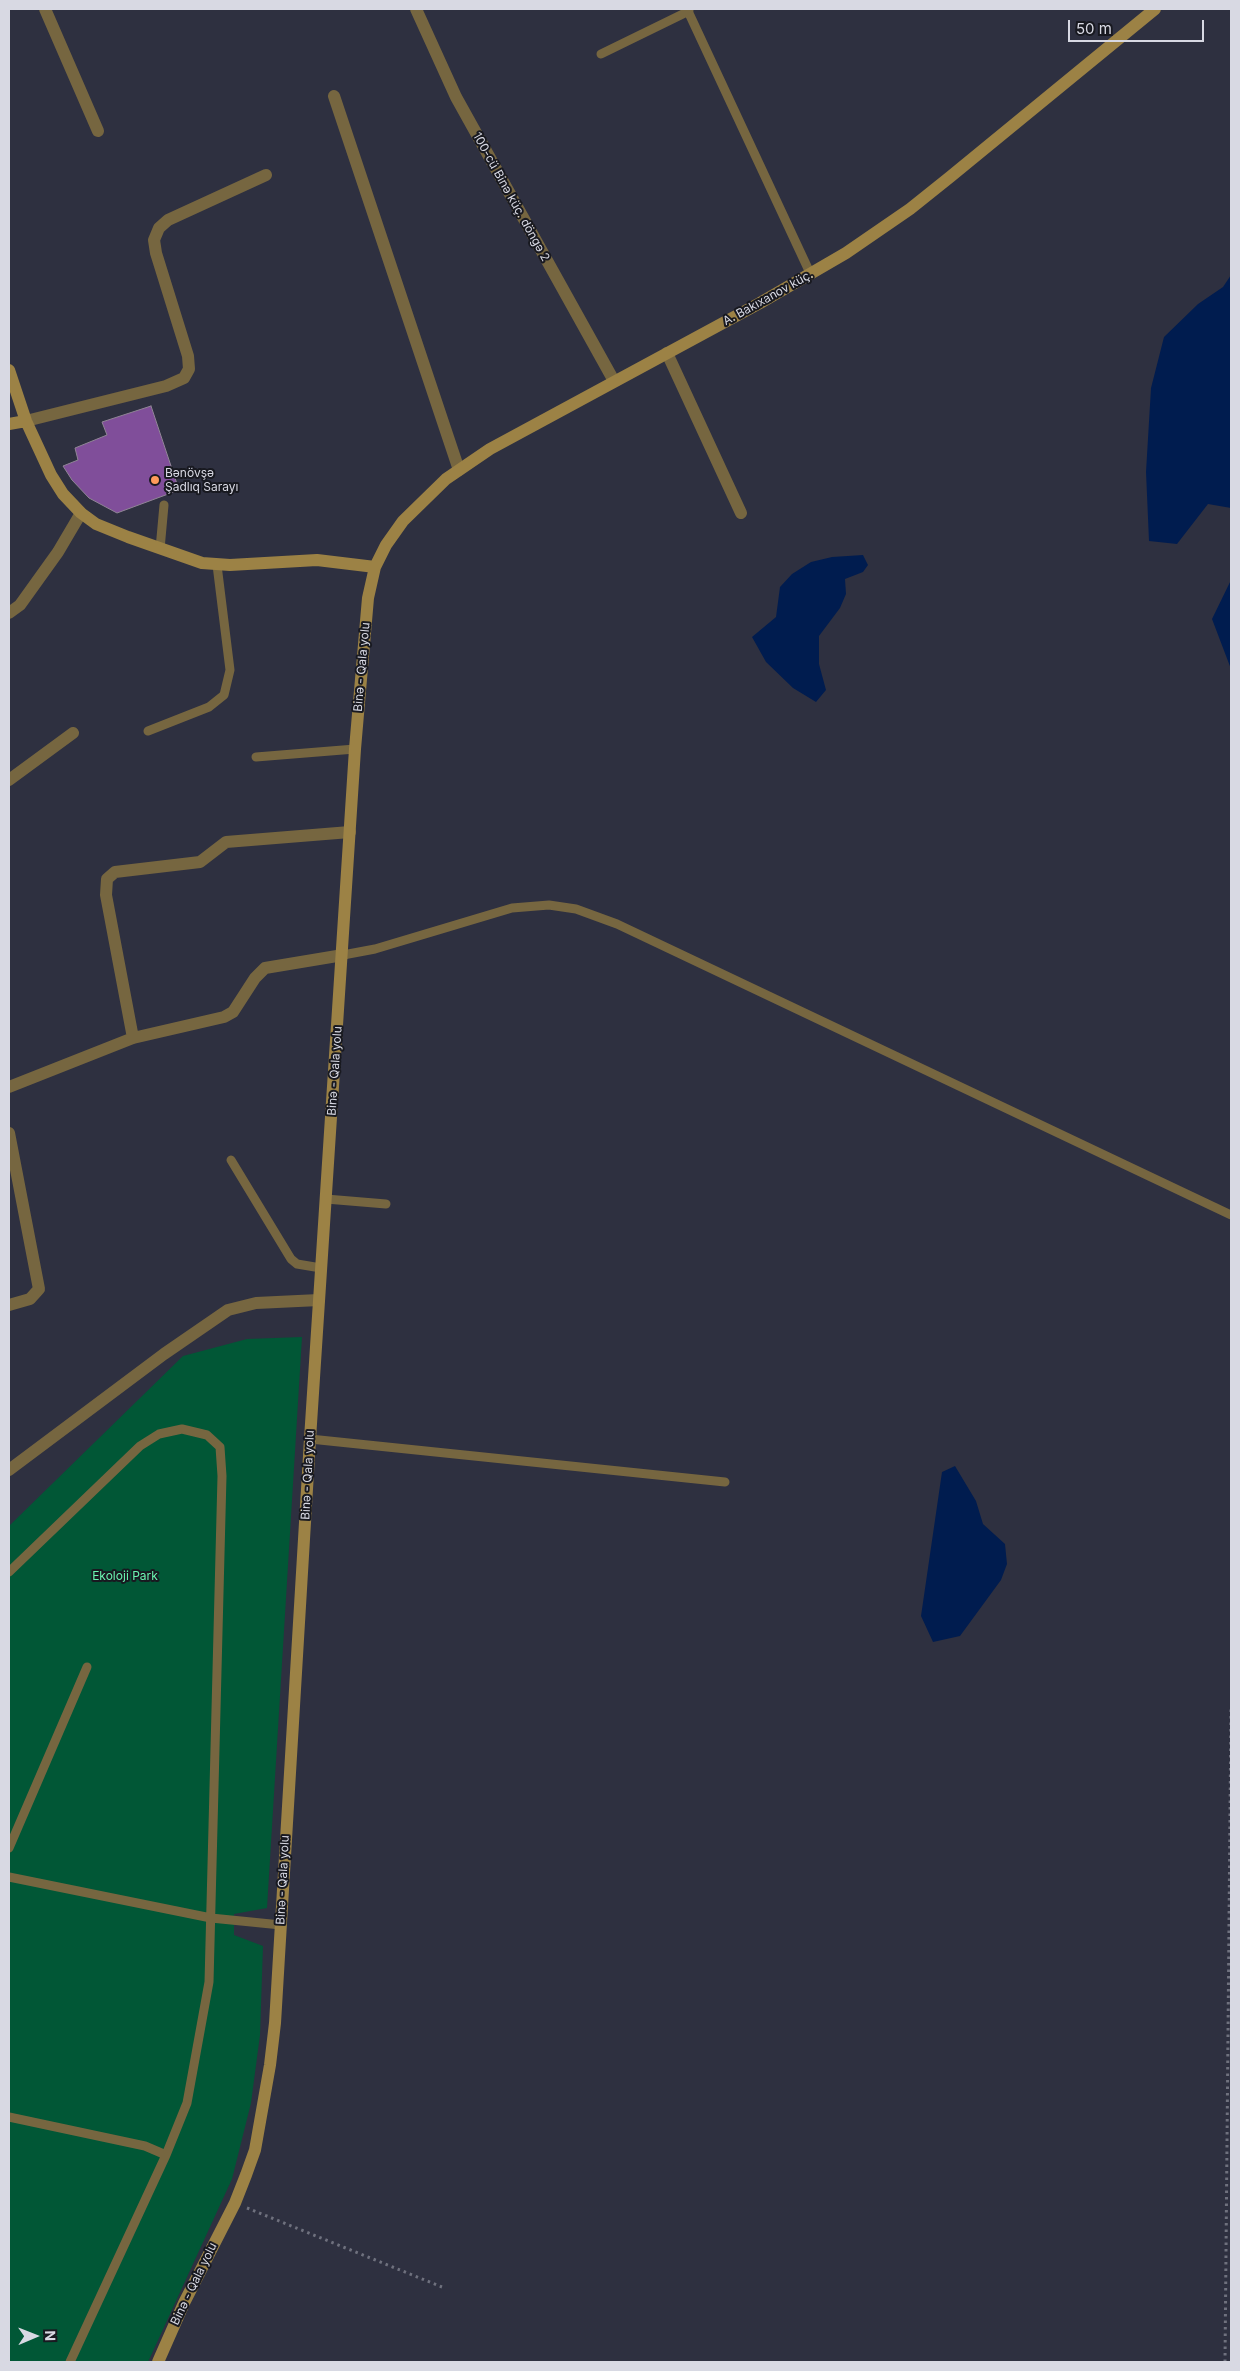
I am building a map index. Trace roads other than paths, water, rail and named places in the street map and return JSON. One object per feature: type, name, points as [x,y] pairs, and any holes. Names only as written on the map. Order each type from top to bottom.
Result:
[{"type":"main road","name":"A. Bakıxanov küç.","points":[[375,567],[386,545],[404,522],[434,489],[459,470],[490,449],[811,275],[846,253],[910,208],[1155,9]]},
{"type":"main road","points":[[9,370],[26,421],[51,475],[63,494],[81,514],[110,530],[202,563],[218,565],[317,560],[375,567]]},
{"type":"main road","points":[[9,424],[26,421]]},
{"type":"main road","name":"Binə - Qala yolu","points":[[158,2362],[184,2303],[235,2203],[254,2150],[270,2065],[281,1925],[310,1438],[355,749],[367,605],[375,567]]},
{"type":"street","points":[[45,9],[98,131]]},
{"type":"street","name":"100-cü Binə küç. döngə 2","points":[[416,9],[456,97],[614,381]]},
{"type":"street","points":[[334,96],[459,470]]},
{"type":"street","points":[[26,421],[166,386],[184,378],[189,369],[188,356],[156,253],[154,240],[159,228],[168,220],[266,175]]},
{"type":"street","points":[[667,353],[742,514]]},
{"type":"street","points":[[9,613],[20,605],[81,514]]},
{"type":"street","points":[[9,780],[73,733]]},
{"type":"street","points":[[133,1038],[106,895],[107,879],[115,872],[200,862],[226,842],[350,832]]},
{"type":"street","points":[[9,1087],[34,1075],[133,1038],[224,1017],[236,1007],[255,978],[265,968],[342,954]]},
{"type":"street","points":[[9,1133],[39,1289],[30,1299],[9,1305]]},
{"type":"street","points":[[9,1470],[164,1354],[228,1310],[256,1304],[319,1300]]},
{"type":"lane","points":[[601,54],[688,10],[811,275]]},
{"type":"lane","points":[[160,549],[164,505]]},
{"type":"lane","points":[[148,731],[209,707],[224,695],[230,670],[218,565]]},
{"type":"lane","points":[[256,757],[355,749]]},
{"type":"lane","points":[[342,954],[375,949],[512,908],[549,905],[576,909],[617,924],[1231,1215]]},
{"type":"lane","points":[[232,1160],[291,1259],[297,1264],[321,1268]]},
{"type":"lane","points":[[326,1199],[386,1204]]},
{"type":"lane","points":[[9,1572],[140,1446],[159,1434],[182,1429],[207,1434],[220,1447],[222,1476],[210,1982],[187,2103],[166,2155],[70,2362]]},
{"type":"lane","points":[[310,1438],[725,1482]]},
{"type":"lane","points":[[9,1848],[87,1667]]},
{"type":"lane","points":[[9,1877],[211,1918],[281,1925]]},
{"type":"lane","points":[[9,2118],[145,2146],[166,2155]]},
{"type":"water","points":[[1231,275],[1231,508],[1208,504],[1177,544],[1149,541],[1146,472],[1151,388],[1164,337],[1198,304],[1223,287]]},
{"type":"water","points":[[863,555],[868,565],[863,572],[845,579],[846,594],[840,608],[819,636],[819,664],[826,690],[816,702],[793,688],[766,662],[752,637],[776,617],[780,587],[792,574],[811,562],[832,557]]},
{"type":"water","points":[[1231,580],[1231,669],[1212,619]]},
{"type":"water","points":[[955,1466],[976,1501],[983,1524],[1005,1544],[1007,1564],[1001,1580],[960,1636],[933,1642],[921,1616],[942,1472]]},
{"type":"place","name":"Bənövşə Şadlıq Sarayı","points":[[155,480]]},
{"type":"park label","name":"Ekoloji Park","points":[[125,1576]]}]
